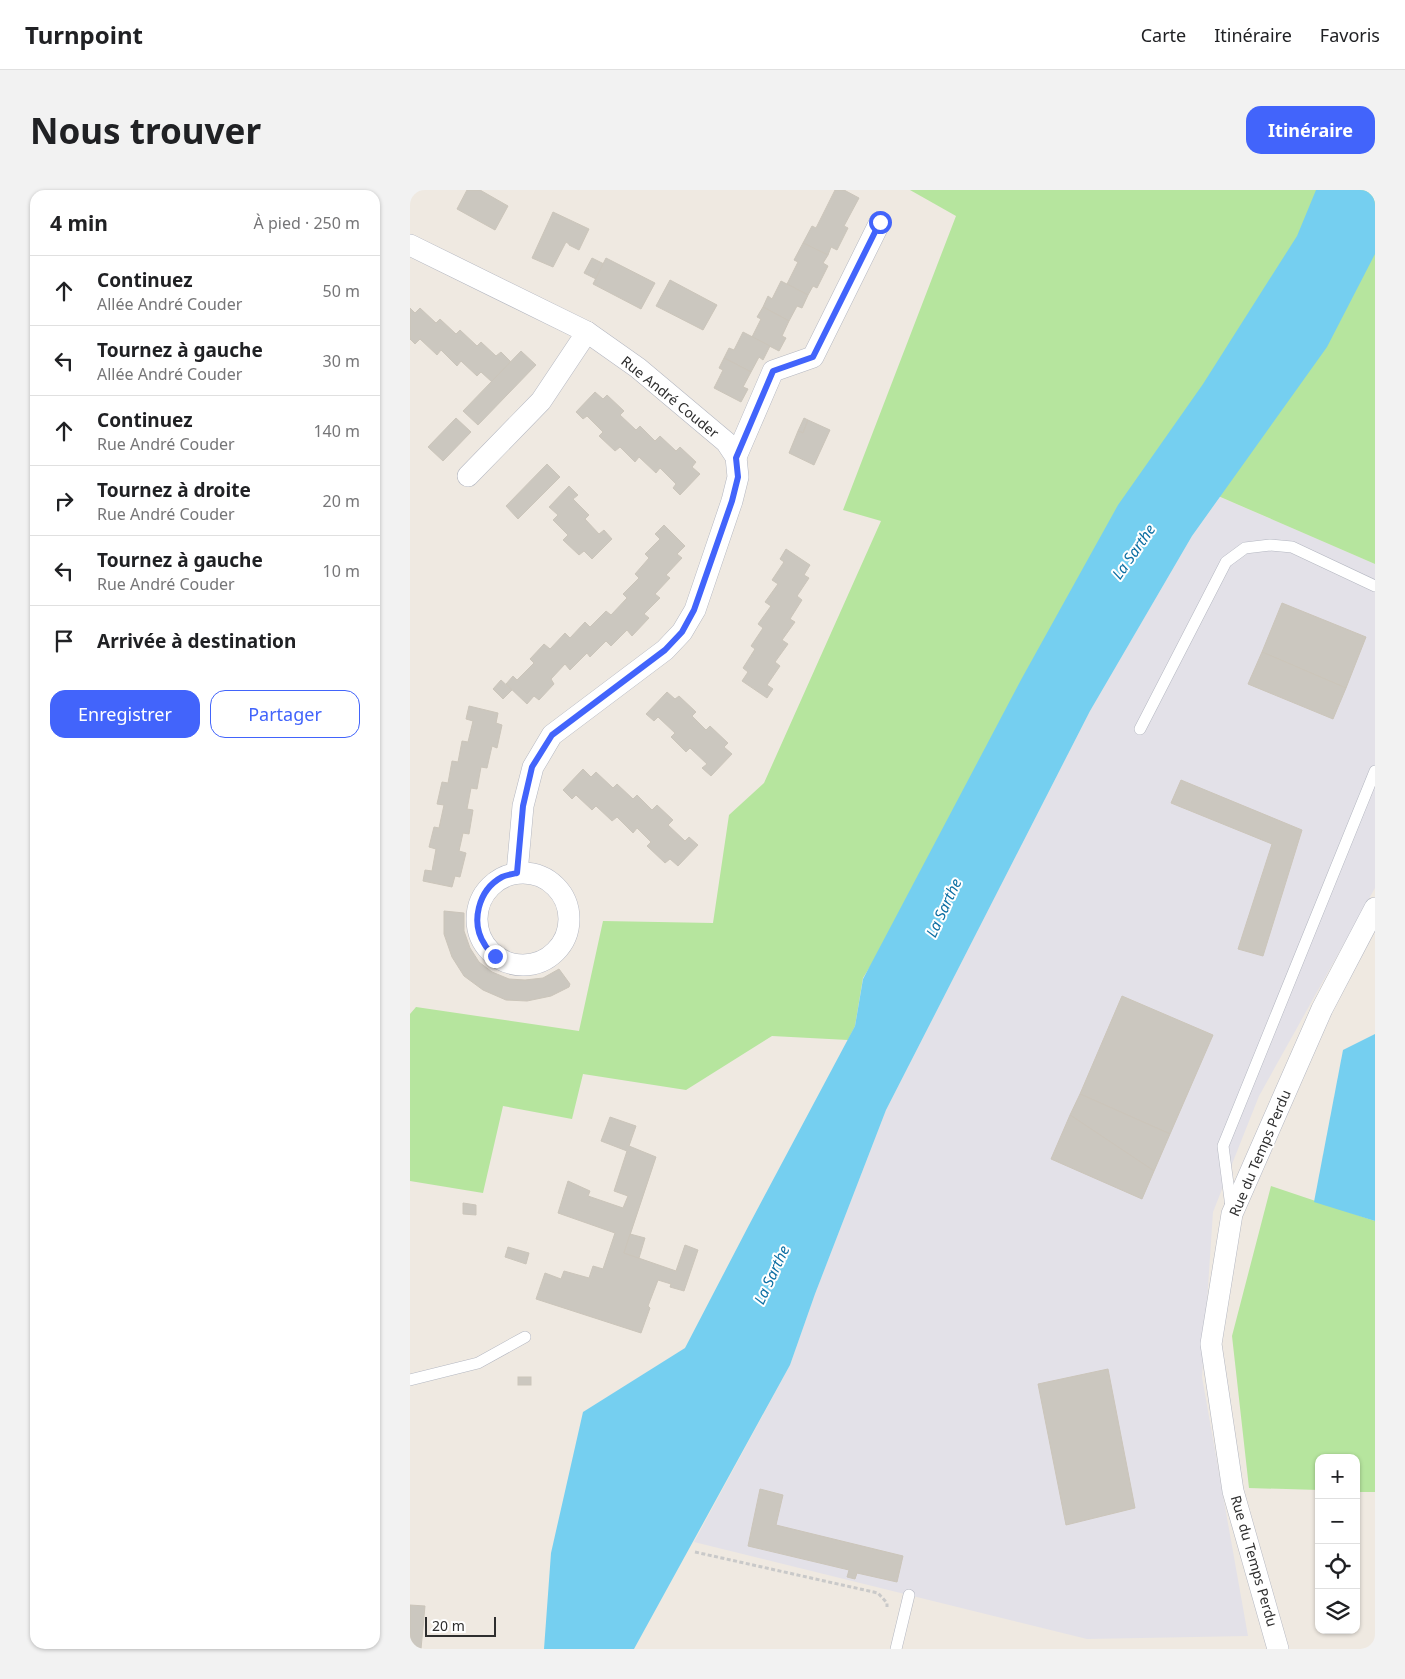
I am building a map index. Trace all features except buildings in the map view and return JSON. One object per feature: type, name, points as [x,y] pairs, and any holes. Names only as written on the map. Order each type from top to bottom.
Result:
[{"type":"street","points":[[517,873],[523,806],[532,767],[552,735],[665,650],[682,632],[694,610],[732,501],[738,477],[736,458],[773,371],[813,357],[880,222]]},
{"type":"street","name":"Rue André Couder","points":[[410,244],[587,332],[638,368],[726,442],[736,458]]},
{"type":"street","points":[[468,476],[541,401],[587,332]]},
{"type":"street","points":[[517,873],[532,873],[546,878],[558,888],[566,900],[570,915],[569,930],[558,950],[540,963],[524,966],[509,964],[495,956],[485,945],[478,931],[477,915],[481,900],[489,887],[502,877],[517,873]]},
{"type":"street","name":"Rue du Temps Perdu","points":[[1278,1649],[1233,1491],[1211,1344],[1232,1214],[1322,1008],[1375,908]]},
{"type":"lane","points":[[1140,729],[1226,562],[1245,548],[1270,545],[1292,547],[1375,586]]},
{"type":"lane","points":[[1232,1214],[1223,1146],[1375,771]]},
{"type":"lane","points":[[410,1380],[478,1364],[525,1337]]},
{"type":"lane","points":[[896,1649],[909,1595]]},
{"type":"path","points":[[695,1552],[878,1594],[887,1603],[887,1614]]},
{"type":"shaded area","points":[[1220,497],[1375,564],[1375,888],[1259,1096],[1213,1212],[1202,1377],[1248,1636],[1087,1639],[694,1542],[790,1365],[815,1294],[886,1110],[1090,711],[1192,536]]},
{"type":"green space","points":[[910,190],[1375,190],[1375,564],[1172,476],[863,978],[855,1026],[848,1040],[772,1036],[686,1090],[583,1074],[572,1119],[503,1106],[483,1193],[410,1181],[410,1014],[416,1007],[579,1031],[603,921],[713,923],[729,815],[764,783],[881,521],[843,510],[956,216]]},
{"type":"green space","points":[[1271,1186],[1375,1221],[1375,1492],[1360,1492],[1360,1454],[1315,1454],[1315,1490],[1249,1488],[1232,1336]]},
{"type":"water","name":"La Sarthe","points":[[1316,190],[1375,190],[1375,254],[1327,347],[1192,536],[1090,711],[886,1110],[815,1294],[790,1365],[634,1649],[544,1649],[551,1553],[583,1412],[685,1348],[855,1026],[863,979],[1022,678],[1118,505],[1203,384],[1297,236]]},
{"type":"water","points":[[1375,1034],[1375,1221],[1314,1202],[1343,1050]]},
{"type":"route","points":[[495,956],[485,945],[478,931],[477,915],[481,900],[489,887],[502,877],[517,873],[523,806],[532,767],[552,735],[665,650],[682,632],[694,610],[732,501],[738,477],[736,458],[773,371],[813,357],[880,222]]}]
